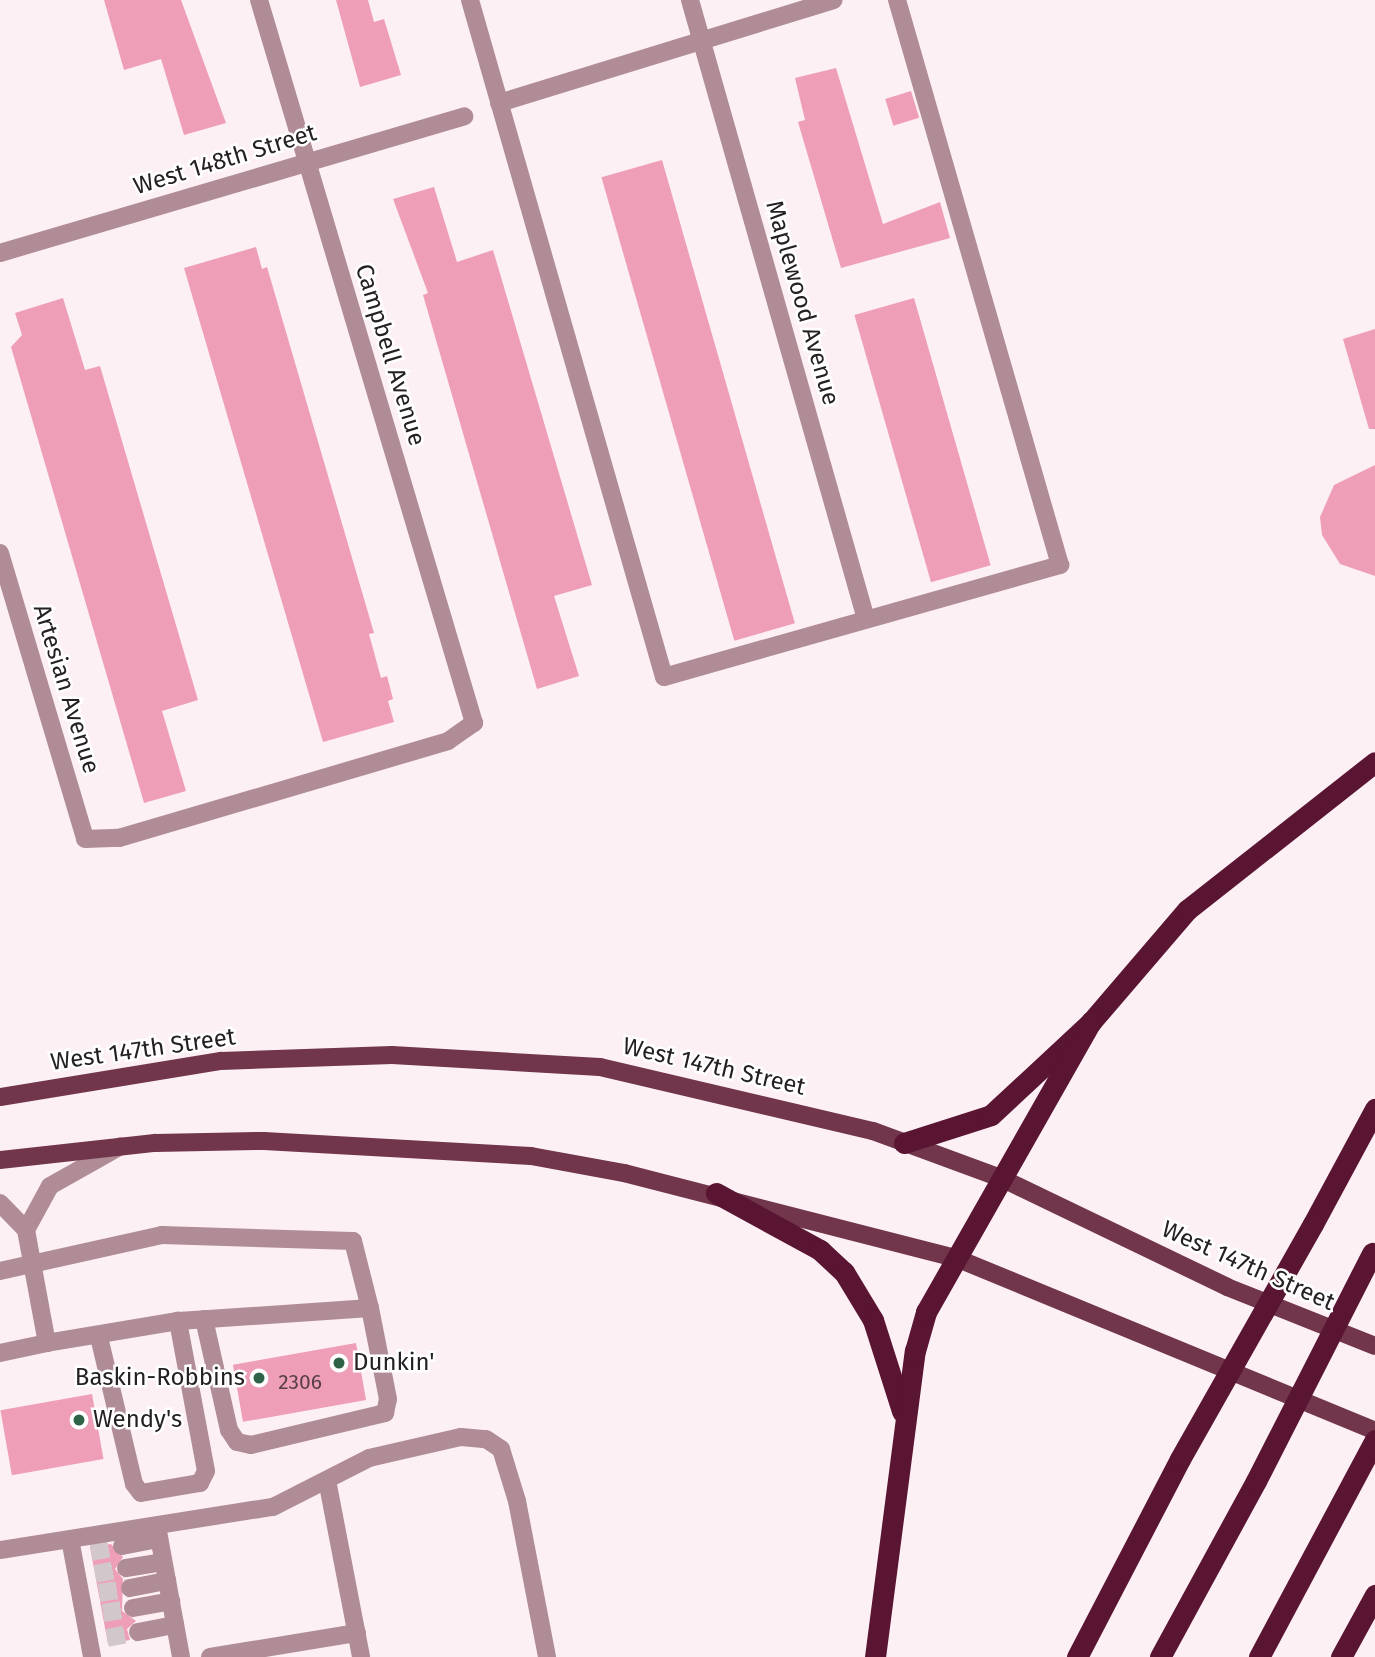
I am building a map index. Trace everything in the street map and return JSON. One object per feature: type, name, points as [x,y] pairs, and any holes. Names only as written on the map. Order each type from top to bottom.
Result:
[{"type":"highway","points":[[904,1143],[991,1115],[1091,1022],[1187,910],[1375,762]]},
{"type":"highway","points":[[875,1657],[905,1423],[926,1312],[1091,1022]]},
{"type":"highway","points":[[1077,1657],[1180,1459],[1375,1109]]},
{"type":"highway","points":[[716,1193],[820,1250],[844,1272],[873,1320],[905,1423]]},
{"type":"highway","points":[[1160,1657],[1256,1481],[1373,1250]]},
{"type":"highway","points":[[1259,1657],[1375,1440]]},
{"type":"highway","points":[[1341,1657],[1375,1595]]},
{"type":"main road","name":"West 147th Street","points":[[0,1097],[221,1061],[487,1058],[600,1067],[731,1093],[904,1143],[1001,1178],[1227,1287],[1375,1346]]},
{"type":"main road","points":[[0,1160],[121,1146],[264,1141],[411,1147],[531,1156],[716,1193],[956,1258],[1375,1431]]},
{"type":"street","name":"Campbell Avenue","points":[[85,839],[119,838],[448,741],[474,723],[260,0]]},
{"type":"street","points":[[470,0],[664,677],[1060,565],[897,0]]},
{"type":"street","name":"Maplewood Avenue","points":[[690,0],[866,619]]},
{"type":"street","points":[[499,103],[833,0]]},
{"type":"street","name":"West 148th Street","points":[[0,253],[464,116]]},
{"type":"street","name":"Artesian Avenue","points":[[0,553],[85,839]]},
{"type":"street","points":[[26,1230],[50,1186],[121,1146]]},
{"type":"street","points":[[0,1203],[26,1230],[47,1343]]},
{"type":"street","points":[[0,1271],[162,1235],[353,1241],[370,1308],[388,1399],[385,1413],[251,1445],[237,1442],[229,1430],[204,1319]]},
{"type":"street","points":[[0,1353],[178,1321],[370,1308]]},
{"type":"street","points":[[99,1337],[134,1484],[141,1493],[200,1483],[206,1471],[178,1321]]},
{"type":"street","points":[[0,1550],[72,1547],[273,1507],[369,1458],[461,1437],[486,1439],[501,1449],[547,1657]]},
{"type":"street","points":[[327,1480],[361,1657]]},
{"type":"street","points":[[122,1546],[158,1532]]},
{"type":"street","points":[[158,1532],[181,1657]]},
{"type":"street","points":[[72,1547],[91,1552]]},
{"type":"street","points":[[72,1547],[86,1575],[81,1596],[94,1615],[96,1645]]},
{"type":"street","points":[[126,1568],[163,1562]]},
{"type":"street","points":[[130,1588],[167,1581]]},
{"type":"street","points":[[81,1596],[99,1593]]},
{"type":"street","points":[[133,1608],[171,1601]]},
{"type":"street","points":[[138,1632],[175,1625]]},
{"type":"street","points":[[209,1657],[357,1633]]},
{"type":"building","points":[[104,0],[181,0],[226,123],[184,135],[161,59],[124,70]]},
{"type":"building","points":[[336,0],[368,0],[374,22],[384,19],[401,75],[360,87]]},
{"type":"building","points":[[836,68],[883,224],[940,202],[950,238],[841,268],[798,122],[805,120],[795,78]]},
{"type":"building","points":[[911,91],[919,118],[893,126],[885,99]]},
{"type":"building","points":[[662,160],[795,623],[734,641],[601,177]]},
{"type":"building","points":[[434,187],[457,262],[493,250],[592,585],[554,596],[579,676],[537,689],[423,295],[428,293],[393,199]]},
{"type":"building","points":[[256,247],[262,269],[267,267],[374,633],[369,634],[381,678],[387,676],[393,699],[388,701],[394,722],[323,742],[184,268]]},
{"type":"building","points":[[63,298],[85,370],[100,366],[198,700],[162,711],[186,791],[144,803],[11,347],[22,335],[15,313]]},
{"type":"building","points":[[914,298],[991,565],[931,582],[854,315]]},
{"type":"building","points":[[1375,329],[1375,429],[1369,429],[1343,339]]},
{"type":"building","points":[[1375,465],[1375,576],[1340,564],[1322,535],[1320,517],[1334,485]]},
{"type":"building","points":[[356,1343],[366,1400],[243,1422],[233,1365]]},
{"type":"building","points":[[92,1394],[103,1459],[12,1475],[0,1410]]},
{"type":"building","points":[[111,1544],[123,1557],[115,1569],[123,1579],[122,1611],[136,1621],[127,1629],[130,1640],[108,1644],[90,1547]]},
{"type":"tunnel","points":[[91,1552],[122,1546]]},
{"type":"tunnel","points":[[95,1574],[126,1568]]},
{"type":"tunnel","points":[[99,1593],[130,1588]]},
{"type":"tunnel","points":[[103,1613],[133,1608]]},
{"type":"tunnel","points":[[107,1638],[138,1632]]},
{"type":"place","name":"Dunkin'","points":[[339,1363]]},
{"type":"place","name":"Baskin-Robbins","points":[[259,1378]]},
{"type":"place","name":"Wendy's","points":[[79,1420]]}]
